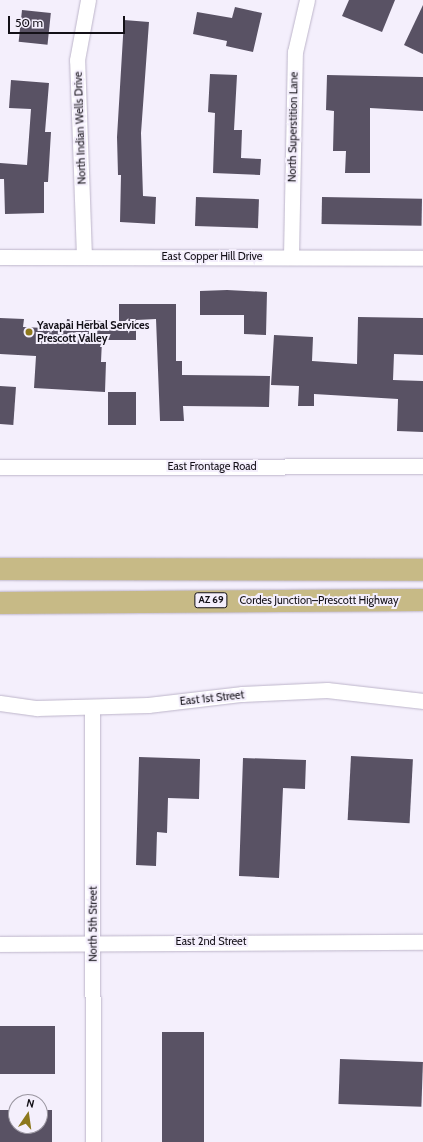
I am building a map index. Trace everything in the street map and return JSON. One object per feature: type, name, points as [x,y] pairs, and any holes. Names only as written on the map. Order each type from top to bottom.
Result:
[{"type":"main road","points":[[0,569],[423,570]]},
{"type":"main road","name":"Cordes Junction–Prescott Highway","points":[[0,603],[423,600]]},
{"type":"street","name":"North Indian Wells Drive","points":[[84,257],[78,60],[88,0]]},
{"type":"street","name":"North Superstition Lane","points":[[291,256],[295,52],[307,0]]},
{"type":"street","name":"East Copper Hill Drive","points":[[0,257],[291,256],[423,258]]},
{"type":"street","name":"East Frontage Road","points":[[0,467],[423,466]]},
{"type":"street","name":"East 1st Street","points":[[0,703],[38,708],[148,705],[242,694],[327,690],[423,701]]},
{"type":"street","name":"North 5th Street","points":[[92,707],[93,1142]]},
{"type":"street","name":"East 2nd Street","points":[[0,944],[93,942],[423,942]]},
{"type":"building","points":[[349,0],[395,0],[382,32],[342,16]]},
{"type":"building","points":[[423,5],[423,54],[404,45]]},
{"type":"building","points":[[235,7],[262,13],[253,52],[226,46],[227,41],[193,34],[197,12],[232,18]]},
{"type":"building","points":[[22,10],[51,13],[47,45],[19,42]]},
{"type":"building","points":[[124,20],[149,22],[141,133],[143,196],[156,197],[155,224],[120,222],[121,175],[118,175],[117,137]]},
{"type":"building","points":[[210,74],[237,75],[234,130],[242,130],[241,158],[261,159],[260,175],[213,173],[215,113],[208,112]]},
{"type":"building","points":[[327,75],[423,77],[423,111],[370,108],[370,173],[345,173],[346,151],[333,151],[334,111],[326,110]]},
{"type":"building","points":[[11,80],[49,83],[45,132],[51,132],[48,182],[44,182],[44,213],[5,214],[4,179],[0,179],[0,163],[27,165],[31,109],[9,108]]},
{"type":"building","points":[[196,197],[259,199],[258,228],[195,226]]},
{"type":"building","points":[[322,197],[422,199],[422,226],[322,224]]},
{"type":"building","points":[[227,290],[267,292],[266,335],[244,334],[244,315],[200,315],[200,291]]},
{"type":"building","points":[[119,304],[176,304],[176,361],[182,361],[182,375],[270,376],[269,407],[183,406],[184,421],[160,421],[156,319],[136,320],[136,340],[102,340],[101,362],[106,362],[105,392],[34,388],[36,356],[0,354],[0,318],[24,319],[23,327],[66,329],[67,319],[119,322]]},
{"type":"building","points":[[358,317],[423,318],[423,355],[394,354],[393,380],[423,381],[423,432],[397,431],[398,399],[314,394],[314,406],[298,406],[299,386],[271,385],[274,335],[313,337],[312,361],[357,364]]},
{"type":"building","points":[[0,386],[16,387],[13,425],[0,424]]},
{"type":"building","points":[[108,392],[136,392],[136,425],[108,425]]},
{"type":"building","points":[[351,756],[413,759],[410,823],[348,820]]},
{"type":"building","points":[[139,757],[200,759],[199,799],[168,798],[167,833],[157,832],[156,866],[136,865]]},
{"type":"building","points":[[243,758],[306,760],[305,789],[283,788],[279,878],[239,876]]},
{"type":"building","points":[[0,1026],[55,1026],[55,1074],[0,1074]]},
{"type":"building","points":[[162,1032],[204,1032],[204,1142],[162,1142]]},
{"type":"building","points":[[340,1059],[423,1062],[421,1107],[338,1104]]},
{"type":"building","points":[[0,1110],[8,1110],[8,1134],[48,1134],[48,1110],[52,1110],[52,1142],[0,1142]]},
{"type":"place","name":"Yavapai Herbal Services Prescott Valley","points":[[29,332]]}]
